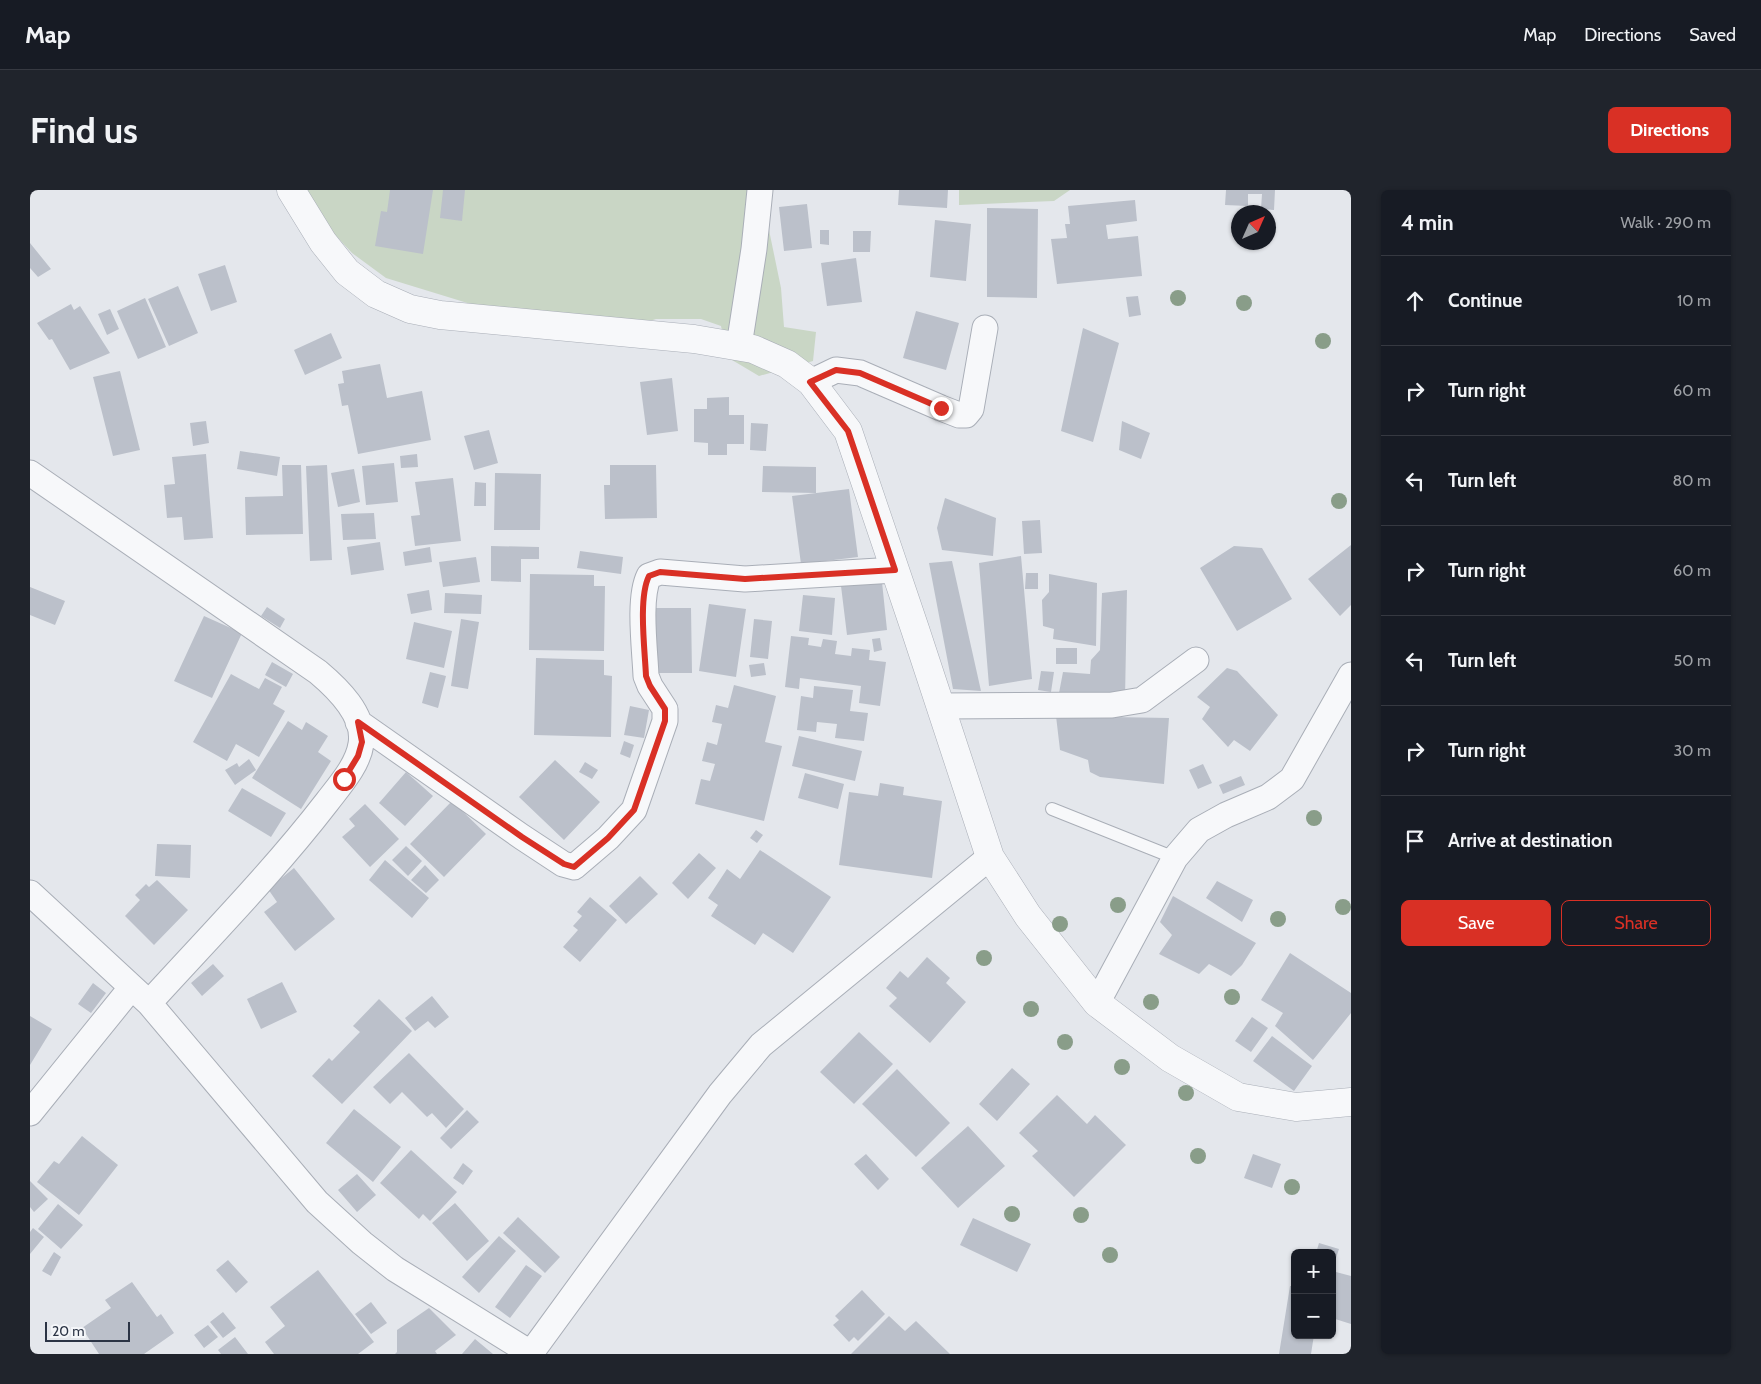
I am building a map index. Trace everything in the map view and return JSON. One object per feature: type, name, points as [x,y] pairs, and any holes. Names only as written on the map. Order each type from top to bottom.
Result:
[{"type":"street","points":[[291,190],[323,242],[347,272],[376,294],[410,309],[440,315],[694,339],[740,346],[753,349],[787,364],[810,382],[848,431],[990,857],[1028,916],[1097,1003],[1170,1058],[1238,1098],[1296,1107],[1351,1102]]},
{"type":"street","points":[[740,346],[754,249],[760,190]]},
{"type":"street","points":[[810,382],[836,370],[860,373],[958,415],[966,415],[971,409],[985,328]]},
{"type":"street","points":[[30,473],[318,672],[342,693],[358,722],[362,742],[358,756],[344,779],[304,832],[140,996],[30,1113]]},
{"type":"street","points":[[358,722],[522,837],[564,864],[574,867],[608,838],[634,810],[665,721],[665,709],[650,686],[646,676],[643,603],[645,583],[649,576],[660,572],[745,579],[895,570]]},
{"type":"street","points":[[941,706],[1112,705],[1142,700],[1196,660]]},
{"type":"street","points":[[1097,1003],[1174,858],[1199,830],[1226,815],[1268,797],[1292,779],[1351,674]]},
{"type":"street","points":[[30,893],[140,996],[317,1202],[338,1222],[395,1269],[531,1354],[720,1094],[761,1046],[990,857]]},
{"type":"lane","points":[[1052,809],[1174,858]]},
{"type":"green space","points":[[278,190],[751,190],[759,200],[769,230],[781,288],[784,327],[816,332],[813,361],[759,376],[727,357],[721,326],[701,319],[656,319],[600,337],[474,305],[386,278],[352,253],[325,224]]},
{"type":"green space","points":[[959,190],[1070,190],[1054,201],[959,205]]},
{"type":"building","points":[[390,190],[433,190],[423,254],[375,246],[381,211],[387,212]]},
{"type":"building","points":[[443,190],[465,190],[462,221],[440,218]]},
{"type":"building","points":[[899,190],[948,190],[947,208],[898,205]]},
{"type":"building","points":[[1226,190],[1275,190],[1274,205],[1261,205],[1262,194],[1248,194],[1248,205],[1225,205]]},
{"type":"building","points":[[1135,200],[1137,221],[1106,225],[1108,239],[1138,236],[1142,276],[1057,284],[1051,239],[1067,238],[1065,224],[1070,224],[1068,206]]},
{"type":"building","points":[[807,204],[812,248],[784,251],[779,207]]},
{"type":"building","points":[[987,208],[1038,209],[1037,298],[987,297]]},
{"type":"building","points":[[935,220],[971,224],[966,281],[930,277]]},
{"type":"building","points":[[820,230],[829,230],[829,245],[820,244]]},
{"type":"building","points":[[853,231],[871,231],[870,252],[853,252]]},
{"type":"building","points":[[30,243],[51,269],[38,277],[30,268]]},
{"type":"building","points":[[856,258],[862,302],[827,306],[821,263]]},
{"type":"building","points":[[225,265],[237,302],[211,311],[198,274]]},
{"type":"building","points":[[178,286],[198,333],[169,346],[148,299]]},
{"type":"building","points":[[1138,296],[1141,315],[1129,317],[1126,297]]},
{"type":"building","points":[[145,298],[166,347],[138,359],[117,311]]},
{"type":"building","points":[[71,304],[74,310],[80,306],[110,353],[70,370],[52,339],[49,340],[37,323]]},
{"type":"building","points":[[110,309],[119,329],[107,335],[98,314]]},
{"type":"building","points":[[916,311],[959,323],[946,370],[903,358]]},
{"type":"building","points":[[1083,328],[1119,343],[1093,442],[1061,431]]},
{"type":"building","points":[[331,333],[342,358],[305,375],[294,350]]},
{"type":"building","points":[[380,364],[387,398],[422,391],[431,440],[358,454],[348,405],[342,406],[338,384],[344,383],[342,371]]},
{"type":"building","points":[[120,371],[140,450],[113,456],[93,377]]},
{"type":"building","points":[[672,378],[678,431],[647,435],[640,382]]},
{"type":"building","points":[[729,397],[729,415],[744,415],[744,444],[727,444],[727,455],[708,455],[708,443],[694,442],[694,409],[707,409],[707,398]]},
{"type":"building","points":[[206,421],[209,443],[193,446],[190,423]]},
{"type":"building","points":[[1122,421],[1150,433],[1141,459],[1119,450]]},
{"type":"building","points":[[751,423],[768,424],[766,451],[750,450]]},
{"type":"building","points":[[489,430],[498,463],[474,470],[464,436]]},
{"type":"building","points":[[240,451],[280,457],[277,476],[237,469]]},
{"type":"building","points":[[206,454],[213,538],[184,540],[182,517],[167,518],[164,485],[175,484],[172,457]]},
{"type":"building","points":[[417,454],[418,467],[401,468],[400,456]]},
{"type":"building","points":[[394,463],[398,502],[366,505],[362,466]]},
{"type":"building","points":[[282,465],[301,465],[303,534],[246,535],[245,497],[283,496]]},
{"type":"building","points":[[327,465],[332,560],[310,561],[306,466]]},
{"type":"building","points":[[610,465],[656,465],[657,518],[605,519],[604,485],[610,485]]},
{"type":"building","points":[[763,466],[816,467],[816,493],[762,492]]},
{"type":"building","points":[[354,469],[360,502],[338,507],[331,473]]},
{"type":"building","points":[[495,473],[541,474],[540,530],[494,530]]},
{"type":"building","points":[[453,478],[461,541],[415,546],[411,516],[420,515],[415,482]]},
{"type":"building","points":[[475,482],[486,483],[486,506],[474,506]]},
{"type":"building","points":[[849,489],[858,557],[801,564],[792,496]]},
{"type":"building","points":[[945,498],[996,518],[993,556],[942,550],[937,528]]},
{"type":"building","points":[[374,513],[376,539],[343,540],[341,514]]},
{"type":"building","points":[[1040,520],[1042,553],[1024,554],[1022,521]]},
{"type":"building","points":[[380,542],[384,570],[351,575],[347,547]]},
{"type":"building","points":[[1351,545],[1351,605],[1340,616],[1308,579]]},
{"type":"building","points":[[491,546],[539,547],[539,559],[521,559],[521,582],[491,581]]},
{"type":"building","points":[[1234,546],[1262,548],[1292,599],[1237,631],[1200,568]]},
{"type":"building","points":[[430,547],[432,562],[405,566],[403,552]]},
{"type":"building","points":[[580,551],[623,557],[621,574],[577,568]]},
{"type":"building","points":[[1021,556],[1032,679],[989,686],[979,563]]},
{"type":"building","points":[[476,557],[480,582],[443,587],[439,562]]},
{"type":"building","points":[[952,561],[981,691],[953,689],[929,563]]},
{"type":"building","points":[[1026,573],[1038,573],[1038,589],[1025,589]]},
{"type":"building","points":[[530,574],[594,575],[594,586],[605,586],[604,651],[529,650]]},
{"type":"building","points":[[1049,574],[1097,583],[1096,646],[1053,639],[1054,629],[1043,626],[1042,600],[1049,592]]},
{"type":"building","points":[[882,582],[887,630],[847,635],[841,586]]},
{"type":"building","points":[[30,587],[65,601],[55,625],[30,615]]},
{"type":"building","points":[[429,590],[432,610],[411,614],[407,594]]},
{"type":"building","points":[[1127,590],[1125,699],[1059,693],[1063,672],[1090,674],[1091,660],[1100,650],[1102,593]]},
{"type":"building","points":[[445,593],[482,595],[481,614],[444,613]]},
{"type":"building","points":[[803,595],[835,598],[832,635],[799,631]]},
{"type":"building","points":[[709,604],[746,609],[736,677],[699,671]]},
{"type":"building","points":[[267,607],[285,619],[280,628],[261,616]]},
{"type":"building","points":[[652,608],[691,608],[692,673],[653,673]]},
{"type":"building","points":[[204,616],[242,633],[212,698],[174,681]]},
{"type":"building","points":[[461,619],[479,622],[468,689],[451,686]]},
{"type":"building","points":[[754,619],[772,621],[768,659],[750,657]]},
{"type":"building","points":[[414,622],[452,631],[444,668],[406,659]]},
{"type":"building","points":[[791,636],[809,638],[808,645],[821,647],[823,639],[837,641],[835,654],[851,656],[852,648],[870,650],[869,660],[886,662],[880,706],[859,703],[861,686],[800,678],[799,689],[785,687]]},
{"type":"building","points":[[880,638],[882,650],[874,652],[872,639]]},
{"type":"building","points":[[1056,648],[1077,648],[1077,664],[1056,664]]},
{"type":"building","points":[[536,658],[604,660],[604,675],[612,676],[611,737],[534,735]]},
{"type":"building","points":[[272,662],[293,674],[286,687],[265,675]]},
{"type":"building","points":[[764,663],[766,675],[751,677],[749,665]]},
{"type":"building","points":[[1227,668],[1237,671],[1278,715],[1250,751],[1234,740],[1228,747],[1202,719],[1210,707],[1197,697]]},
{"type":"building","points":[[1041,671],[1054,672],[1051,692],[1038,690]]},
{"type":"building","points":[[430,672],[446,676],[438,708],[422,703]]},
{"type":"building","points":[[231,674],[259,689],[265,678],[282,687],[273,704],[285,711],[259,757],[236,744],[227,761],[193,742]]},
{"type":"building","points":[[734,685],[776,696],[765,742],[782,746],[764,821],[695,804],[701,779],[710,781],[715,764],[702,761],[707,742],[717,745],[722,724],[712,722],[716,705],[728,708]]},
{"type":"building","points":[[814,686],[853,690],[850,711],[868,713],[864,741],[835,738],[837,724],[817,722],[816,732],[797,730],[801,696],[813,698]]},
{"type":"building","points":[[630,706],[649,710],[644,738],[624,735]]},
{"type":"building","points":[[1056,716],[1169,718],[1164,784],[1100,777],[1090,772],[1088,760],[1060,750]]},
{"type":"building","points":[[288,721],[302,730],[306,722],[328,736],[318,752],[331,761],[301,809],[252,778]]},
{"type":"building","points":[[799,736],[862,751],[855,781],[792,766]]},
{"type":"building","points":[[624,741],[634,745],[630,758],[620,754]]},
{"type":"building","points":[[249,759],[256,770],[235,785],[225,770],[237,763],[239,767]]},
{"type":"building","points":[[555,760],[600,802],[564,840],[519,797]]},
{"type":"building","points":[[585,762],[598,770],[592,779],[579,772]]},
{"type":"building","points":[[1203,764],[1212,783],[1198,789],[1189,770]]},
{"type":"building","points":[[406,772],[433,796],[405,826],[379,803]]},
{"type":"building","points":[[805,773],[844,784],[838,809],[798,798]]},
{"type":"building","points":[[1241,776],[1245,785],[1223,794],[1219,785]]},
{"type":"building","points":[[880,783],[904,787],[903,795],[942,801],[932,878],[839,865],[849,792],[878,796]]},
{"type":"building","points":[[242,788],[286,813],[271,837],[228,811]]},
{"type":"building","points":[[452,801],[486,834],[444,877],[410,844]]},
{"type":"building","points":[[365,804],[399,839],[370,867],[342,837],[355,826],[349,819]]},
{"type":"building","points":[[756,830],[763,835],[757,843],[750,838]]},
{"type":"building","points":[[157,844],[191,845],[190,878],[155,876]]},
{"type":"building","points":[[406,846],[422,861],[408,876],[392,860]]},
{"type":"building","points":[[760,850],[831,897],[793,953],[763,933],[755,945],[711,916],[718,905],[708,898],[727,869],[740,879]]},
{"type":"building","points":[[699,853],[716,868],[688,899],[672,883]]},
{"type":"building","points":[[385,860],[429,898],[412,918],[369,880]]},
{"type":"building","points":[[425,865],[439,880],[426,893],[411,880]]},
{"type":"building","points":[[294,868],[335,919],[295,951],[264,912],[277,902],[268,889]]},
{"type":"building","points":[[640,876],[658,894],[626,924],[609,906]]},
{"type":"building","points":[[157,880],[188,910],[154,945],[125,916],[140,900],[135,895],[146,884],[149,887]]},
{"type":"building","points":[[1217,881],[1253,900],[1242,922],[1206,898]]},
{"type":"building","points":[[1173,896],[1256,943],[1242,965],[1231,976],[1209,964],[1199,974],[1159,954],[1172,935],[1160,922]]},
{"type":"building","points":[[590,897],[617,920],[580,962],[563,947],[578,930],[573,926],[582,916],[577,912]]},
{"type":"building","points":[[1290,953],[1351,993],[1351,1013],[1313,1060],[1275,1026],[1283,1013],[1261,1000]]},
{"type":"building","points":[[927,957],[950,978],[946,983],[966,1002],[930,1043],[889,1006],[897,998],[886,988],[900,971],[908,978]]},
{"type":"building","points":[[213,964],[224,976],[202,996],[191,983]]},
{"type":"building","points":[[282,982],[297,1012],[261,1029],[247,999]]},
{"type":"building","points":[[93,983],[106,993],[91,1013],[78,1004]]},
{"type":"building","points":[[432,996],[449,1017],[435,1028],[428,1021],[415,1031],[405,1018]]},
{"type":"building","points":[[379,999],[412,1031],[342,1104],[312,1076],[329,1058],[332,1061],[360,1032],[353,1026]]},
{"type":"building","points":[[30,1016],[52,1029],[30,1065]]},
{"type":"building","points":[[1252,1017],[1268,1028],[1251,1052],[1235,1041]]},
{"type":"building","points":[[859,1032],[893,1064],[854,1104],[820,1072]]},
{"type":"building","points":[[1272,1036],[1312,1066],[1294,1091],[1253,1061]]},
{"type":"building","points":[[409,1053],[464,1109],[446,1128],[432,1113],[427,1117],[402,1092],[390,1104],[373,1087]]},
{"type":"building","points":[[1012,1068],[1030,1084],[997,1121],[979,1104]]},
{"type":"building","points":[[897,1069],[950,1123],[916,1157],[862,1104]]},
{"type":"building","points":[[1057,1095],[1087,1124],[1095,1115],[1126,1145],[1074,1197],[1032,1156],[1038,1151],[1019,1133]]},
{"type":"building","points":[[354,1109],[401,1147],[373,1182],[326,1143]]},
{"type":"building","points":[[467,1110],[479,1122],[451,1149],[440,1138]]},
{"type":"building","points":[[968,1126],[1005,1166],[958,1208],[921,1168]]},
{"type":"building","points":[[82,1136],[118,1165],[79,1215],[37,1182],[54,1161],[59,1164]]},
{"type":"building","points":[[411,1150],[457,1192],[430,1221],[423,1214],[419,1219],[380,1183]]},
{"type":"building","points":[[866,1154],[889,1179],[878,1190],[854,1164]]},
{"type":"building","points":[[1253,1154],[1281,1164],[1272,1188],[1244,1178]]},
{"type":"building","points":[[463,1163],[473,1171],[463,1185],[453,1178]]},
{"type":"building","points":[[357,1174],[376,1195],[357,1212],[338,1190]]},
{"type":"building","points":[[30,1181],[48,1199],[34,1212],[30,1207]]},
{"type":"building","points":[[455,1203],[489,1241],[467,1261],[432,1223]]},
{"type":"building","points":[[58,1204],[83,1225],[61,1249],[38,1229]]},
{"type":"building","points":[[518,1217],[560,1257],[545,1273],[503,1233]]},
{"type":"building","points":[[973,1218],[1031,1244],[1017,1272],[960,1245]]},
{"type":"building","points":[[33,1228],[44,1237],[30,1254],[30,1232]]},
{"type":"building","points":[[499,1236],[516,1251],[479,1293],[462,1277]]},
{"type":"building","points":[[1319,1243],[1339,1249],[1336,1258],[1336,1249],[1317,1249]]},
{"type":"building","points":[[54,1252],[61,1257],[51,1276],[42,1271]]},
{"type":"building","points":[[228,1260],[248,1282],[236,1293],[216,1270]]},
{"type":"building","points":[[526,1265],[542,1276],[510,1318],[495,1307]]},
{"type":"building","points":[[318,1270],[374,1342],[358,1354],[274,1354],[265,1342],[285,1326],[270,1307]]},
{"type":"building","points":[[1336,1272],[1351,1276],[1351,1324],[1336,1319]]},
{"type":"building","points":[[132,1282],[157,1317],[161,1314],[174,1333],[144,1354],[99,1354],[82,1328],[111,1308],[105,1300]]},
{"type":"building","points":[[1291,1286],[1291,1339],[1313,1339],[1311,1354],[1279,1354]]},
{"type":"building","points":[[862,1290],[885,1314],[858,1341],[854,1337],[849,1342],[833,1325],[839,1320],[835,1316]]},
{"type":"building","points":[[371,1302],[387,1323],[371,1334],[355,1314]]},
{"type":"building","points":[[429,1308],[456,1335],[435,1351],[437,1354],[395,1354],[397,1352],[397,1330]]},
{"type":"building","points":[[223,1312],[236,1328],[223,1338],[210,1322]]},
{"type":"building","points":[[889,1316],[905,1331],[916,1321],[950,1354],[851,1354]]},
{"type":"building","points":[[208,1325],[218,1337],[204,1348],[194,1335]]},
{"type":"building","points":[[235,1337],[248,1354],[221,1354],[218,1350]]},
{"type":"building","points":[[475,1339],[493,1354],[462,1354]]},
{"type":"route","points":[[344,779],[358,756],[362,742],[358,722],[522,837],[564,864],[574,867],[608,838],[634,810],[665,721],[665,709],[650,686],[646,676],[643,603],[645,583],[649,576],[660,572],[745,579],[895,570],[848,431],[810,382],[836,370],[860,373],[941,408]]}]
